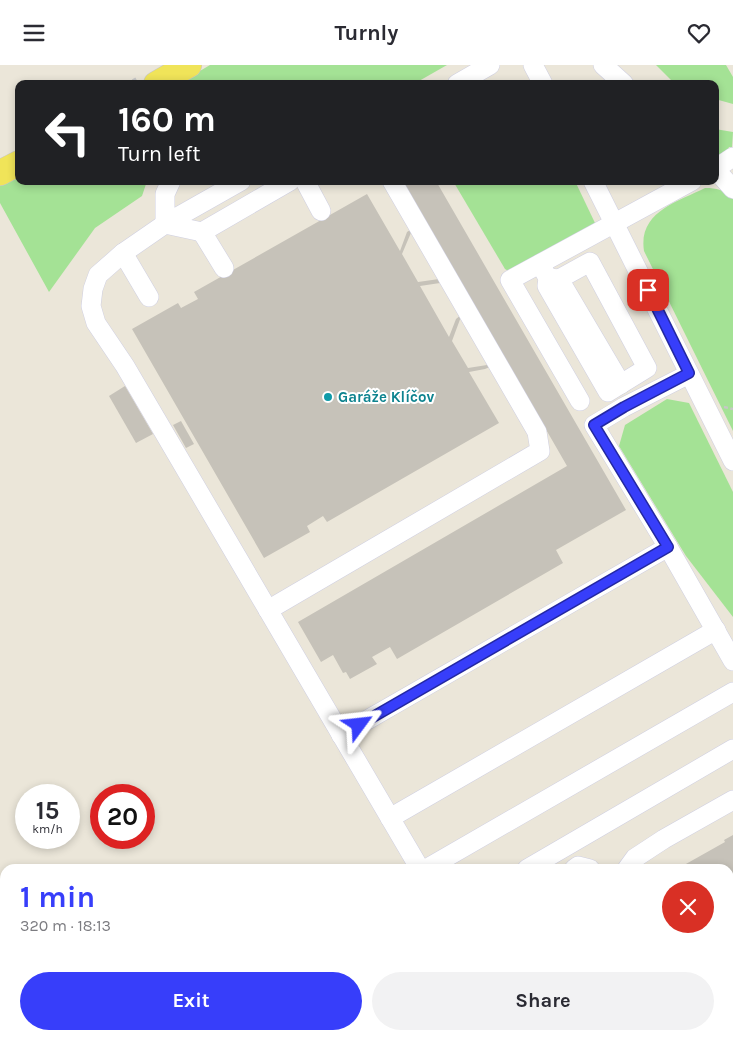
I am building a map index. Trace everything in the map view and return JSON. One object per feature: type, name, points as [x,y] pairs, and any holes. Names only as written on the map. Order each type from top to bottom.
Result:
[{"type":"main road","points":[[163,80],[189,65]]},
{"type":"main road","points":[[0,173],[15,165]]},
{"type":"street","points":[[464,80],[490,65]]},
{"type":"street","points":[[534,65],[541,80]]},
{"type":"street","points":[[603,65],[620,80]]},
{"type":"street","points":[[719,166],[733,157]]},
{"type":"street","points":[[719,173],[733,189]]},
{"type":"street","points":[[165,224],[165,194],[169,185]]},
{"type":"street","points":[[234,185],[165,224],[122,253],[98,275],[91,306],[96,323],[125,366],[417,864]]},
{"type":"street","points":[[165,224],[202,232],[283,185]]},
{"type":"street","points":[[307,185],[321,211]]},
{"type":"street","points":[[268,610],[540,451],[537,431],[394,185]]},
{"type":"street","points":[[595,185],[733,461]]},
{"type":"street","points":[[549,273],[614,223],[685,185]]},
{"type":"street","points":[[202,232],[224,268]]},
{"type":"street","points":[[122,253],[149,297]]},
{"type":"street","points":[[549,273],[621,384],[647,368],[590,262],[549,273],[510,280],[580,401]]},
{"type":"street","points":[[689,373],[594,425],[668,547],[733,661]]},
{"type":"street","points":[[342,735],[668,547]]},
{"type":"street","points":[[390,818],[716,630]]},
{"type":"street","points":[[435,864],[733,692]]},
{"type":"street","points":[[536,864],[733,749]]},
{"type":"street","points":[[630,864],[634,858],[664,839],[733,799]]},
{"type":"green space","points":[[210,65],[447,65],[421,80],[185,80]]},
{"type":"green space","points":[[656,65],[726,65],[733,77],[733,104],[719,100],[719,80],[671,80]]},
{"type":"green space","points":[[719,130],[733,132],[732,147],[729,147],[726,154],[719,157]]},
{"type":"green space","points":[[15,177],[15,185],[146,185],[142,196],[95,228],[49,292],[0,203],[0,186]]},
{"type":"green space","points":[[455,185],[577,185],[595,223],[590,228],[510,272],[505,269]]},
{"type":"green space","points":[[705,188],[720,190],[733,198],[733,431],[644,251],[644,238],[647,227],[653,218],[672,204]]},
{"type":"green space","points":[[667,399],[689,403],[733,492],[733,617],[686,556],[619,446],[625,425]]},
{"type":"building","points":[[405,185],[438,185],[626,510],[556,550],[563,563],[397,659],[390,647],[372,657],[377,664],[350,679],[346,672],[343,673],[333,655],[321,662],[298,622],[567,466]]},
{"type":"building","name":"Garáže Klíčov","points":[[367,194],[400,251],[407,232],[413,228],[402,254],[418,282],[439,279],[440,283],[420,286],[449,337],[456,319],[462,314],[452,341],[468,368],[492,366],[469,372],[499,423],[327,522],[323,516],[307,526],[310,532],[264,558],[132,329],[178,303],[181,308],[198,299],[194,292]]},
{"type":"building","points":[[125,386],[153,434],[136,443],[109,396]]},
{"type":"building","points":[[181,421],[194,444],[186,448],[173,425]]},
{"type":"building","points":[[733,835],[733,864],[686,864],[725,842],[724,840]]},
{"type":"place","name":"Garáže Klíčov","points":[[328,397]]},
{"type":"route","points":[[359,725],[668,547],[594,425],[689,373],[648,290]]}]
